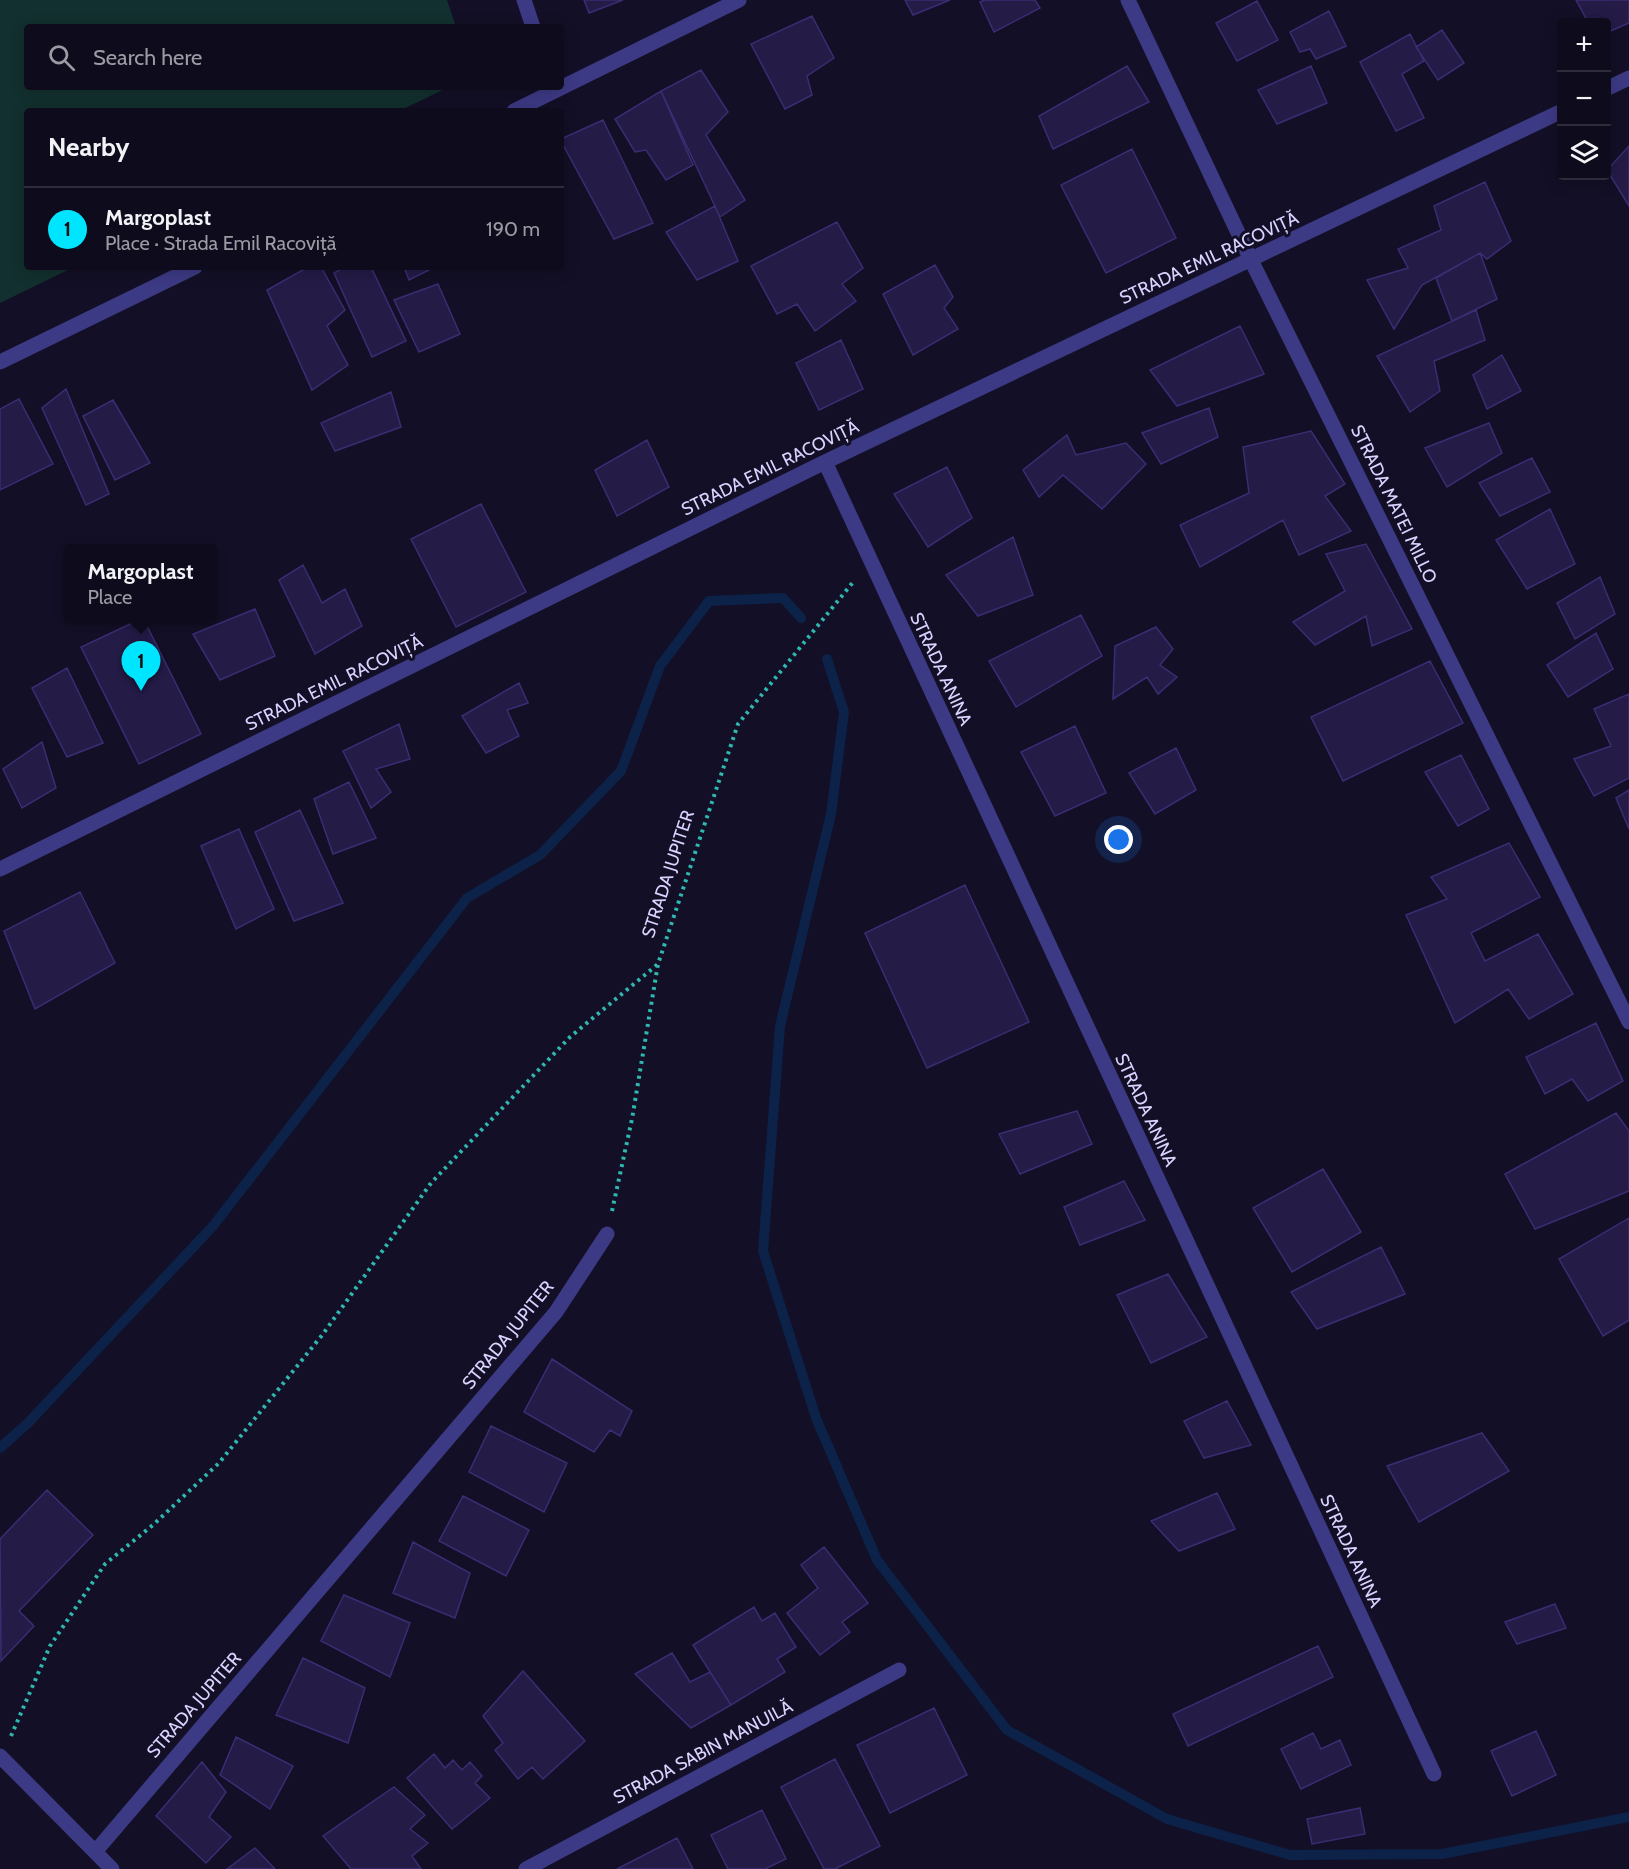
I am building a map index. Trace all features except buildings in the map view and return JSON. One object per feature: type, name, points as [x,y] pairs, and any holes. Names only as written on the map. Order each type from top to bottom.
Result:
[{"type":"street","points":[[524,0],[533,24]]},
{"type":"street","points":[[564,85],[739,0]]},
{"type":"street","name":"STRADA MATEI MILLO","points":[[1128,0],[1251,260],[1629,1022]]},
{"type":"street","points":[[1611,87],[1629,78]]},
{"type":"street","points":[[520,108],[554,90]]},
{"type":"street","name":"STRADA EMIL RACOVIȚĂ","points":[[0,869],[825,462],[1557,113]]},
{"type":"street","points":[[0,362],[189,270]]},
{"type":"street","name":"STRADA ANINA","points":[[825,462],[1434,1774]]},
{"type":"street","name":"STRADA JUPITER","points":[[95,1851],[556,1312],[607,1234]]},
{"type":"street","name":"STRADA SABIN MANUILĂ","points":[[526,1869],[899,1670]]},
{"type":"street","points":[[1,1756],[112,1869]]},
{"type":"path","name":"STRADA JUPITER","points":[[607,1234],[632,1119],[658,964],[738,724],[870,562]]},
{"type":"path","points":[[1,1756],[50,1646],[105,1564],[153,1525],[219,1463],[323,1334],[431,1182],[570,1037],[658,964]]},
{"type":"green space","points":[[0,0],[447,0],[455,24],[24,24],[24,90],[443,90],[405,108],[24,108],[24,270],[68,270],[0,303]]},
{"type":"waterway","points":[[0,1448],[28,1423],[213,1226],[467,898],[540,855],[621,771],[660,666],[709,601],[783,598],[801,618]]},
{"type":"waterway","points":[[827,659],[844,712],[831,814],[780,1026],[763,1251],[816,1418],[877,1560],[1007,1730],[1167,1819],[1290,1855],[1442,1854],[1629,1817]]},
{"type":"place","name":"Margoplast","points":[[141,691]]}]
